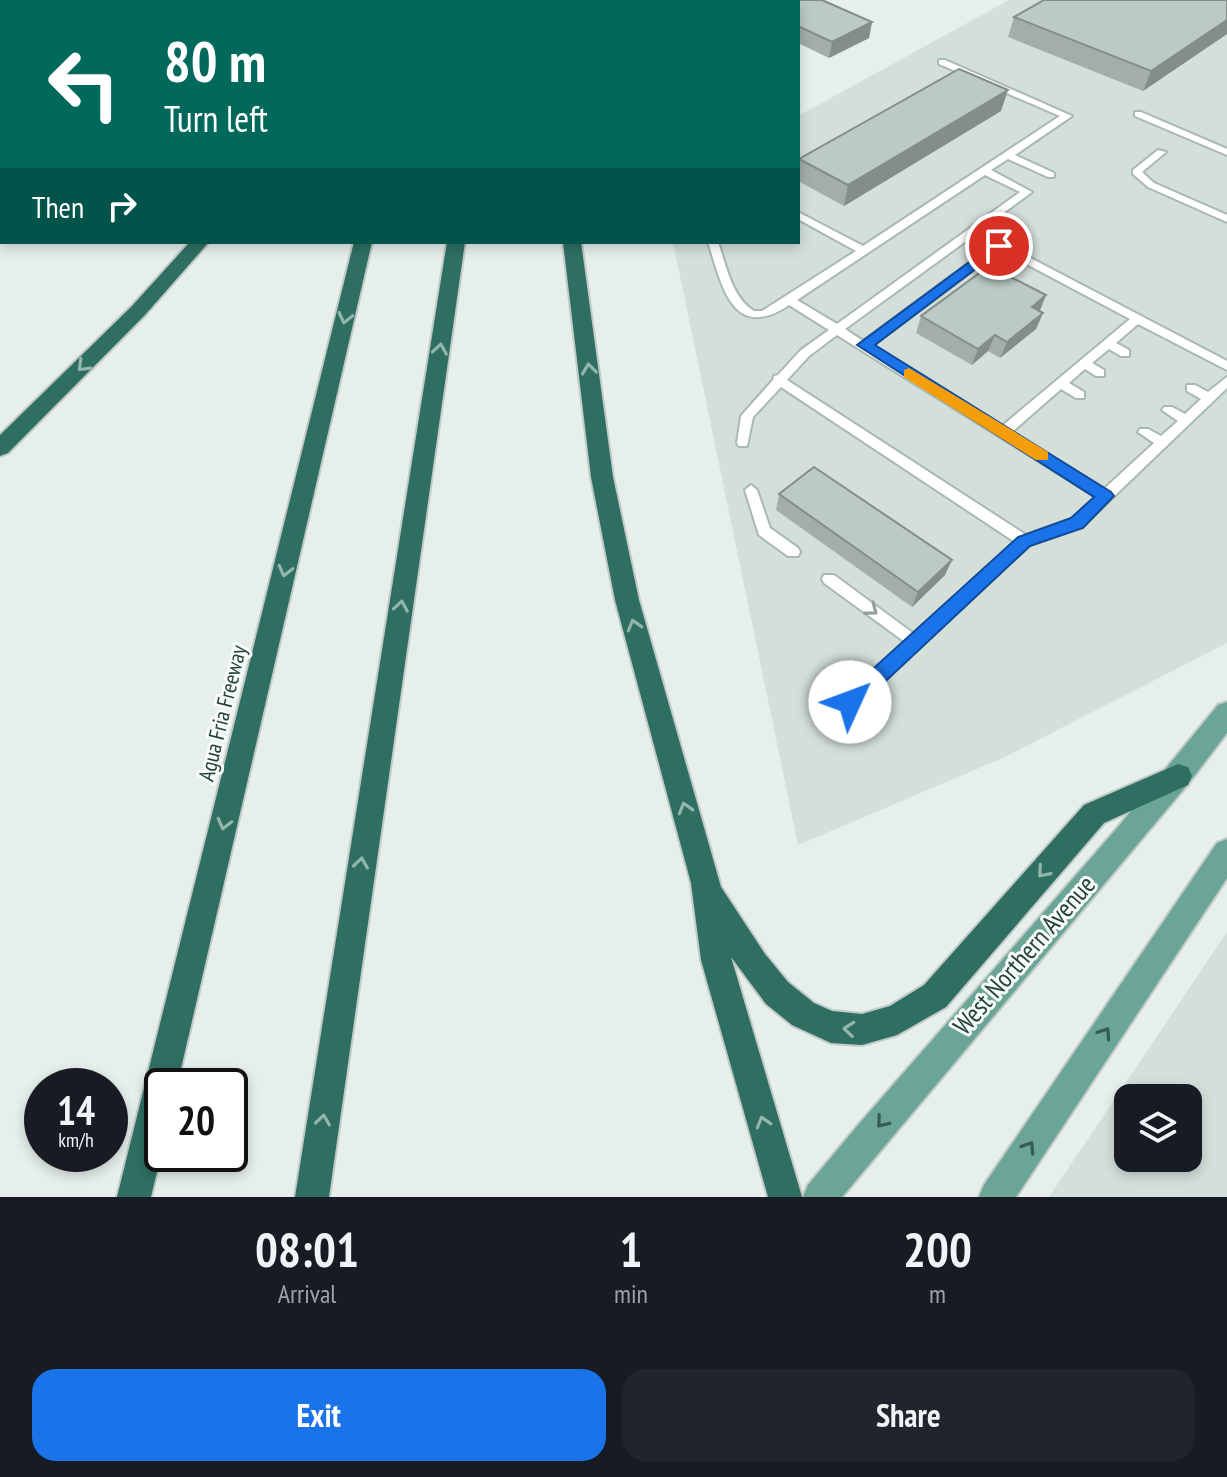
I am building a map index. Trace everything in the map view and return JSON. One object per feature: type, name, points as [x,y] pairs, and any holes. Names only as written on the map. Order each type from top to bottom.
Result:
[{"type":"highway","points":[[0,448],[138,311],[198,244]]},
{"type":"highway","name":"Agua Fria Freeway","points":[[134,1197],[363,244]]},
{"type":"highway","points":[[312,1197],[456,244]]},
{"type":"highway","points":[[572,244],[602,477],[627,600],[706,883],[716,960],[785,1197]]},
{"type":"highway","points":[[706,883],[737,944],[784,1000],[807,1016],[833,1027],[860,1031],[885,1027],[908,1017],[935,996],[1094,814],[1178,776]]},
{"type":"main road","name":"West Northern Avenue","points":[[820,1197],[931,1062],[1178,776],[1227,713]]},
{"type":"main road","points":[[996,1197],[1227,853]]},
{"type":"lane","points":[[714,244],[733,296],[743,311],[754,316],[763,315],[1067,116],[942,62]]},
{"type":"lane","points":[[1138,114],[1227,152]]},
{"type":"lane","points":[[1161,152],[1136,172],[1151,185],[1227,219]]},
{"type":"lane","points":[[1007,155],[1051,175]]},
{"type":"lane","points":[[743,443],[747,416],[805,353],[1027,192],[983,170]]},
{"type":"lane","points":[[800,216],[863,250]]},
{"type":"lane","points":[[973,232],[1227,366]]},
{"type":"lane","points":[[865,345],[999,246]]},
{"type":"lane","points":[[789,300],[1105,496]]},
{"type":"lane","points":[[1003,432],[1137,319]]},
{"type":"lane","points":[[1107,343],[1125,353]]},
{"type":"lane","points":[[1084,364],[1100,373]]},
{"type":"lane","points":[[778,379],[1024,541]]},
{"type":"lane","points":[[850,702],[1024,541],[1077,523],[1227,381]]},
{"type":"lane","points":[[1060,383],[1080,395]]},
{"type":"lane","points":[[1191,388],[1209,398]]},
{"type":"lane","points":[[1168,410],[1186,420]]},
{"type":"lane","points":[[1144,432],[1162,442]]},
{"type":"lane","points":[[751,490],[764,531],[793,552]]},
{"type":"lane","points":[[829,579],[915,642]]},
{"type":"shaded area","points":[[1009,0],[1227,0],[1227,643],[1003,758],[798,845],[673,244],[800,244],[800,115]]},
{"type":"shaded area","points":[[1227,932],[1227,1197],[1049,1197],[1114,1100],[1114,1172],[1202,1172],[1202,1084],[1125,1084]]},
{"type":"building","points":[[800,0],[822,0],[872,22],[832,42],[800,27]]},
{"type":"building","points":[[1044,0],[1227,0],[1227,20],[1151,71],[1014,17]]},
{"type":"building","points":[[959,69],[1008,90],[848,185],[800,158]]},
{"type":"building","points":[[989,266],[1046,295],[1032,307],[1043,313],[1007,342],[995,335],[978,349],[921,316]]},
{"type":"building","points":[[814,467],[952,560],[918,592],[779,494]]},
{"type":"slow traffic","points":[[909,373],[1042,456]]},
{"type":"route","points":[[850,702],[1024,541],[1077,523],[1105,496],[865,345],[999,246]]}]
